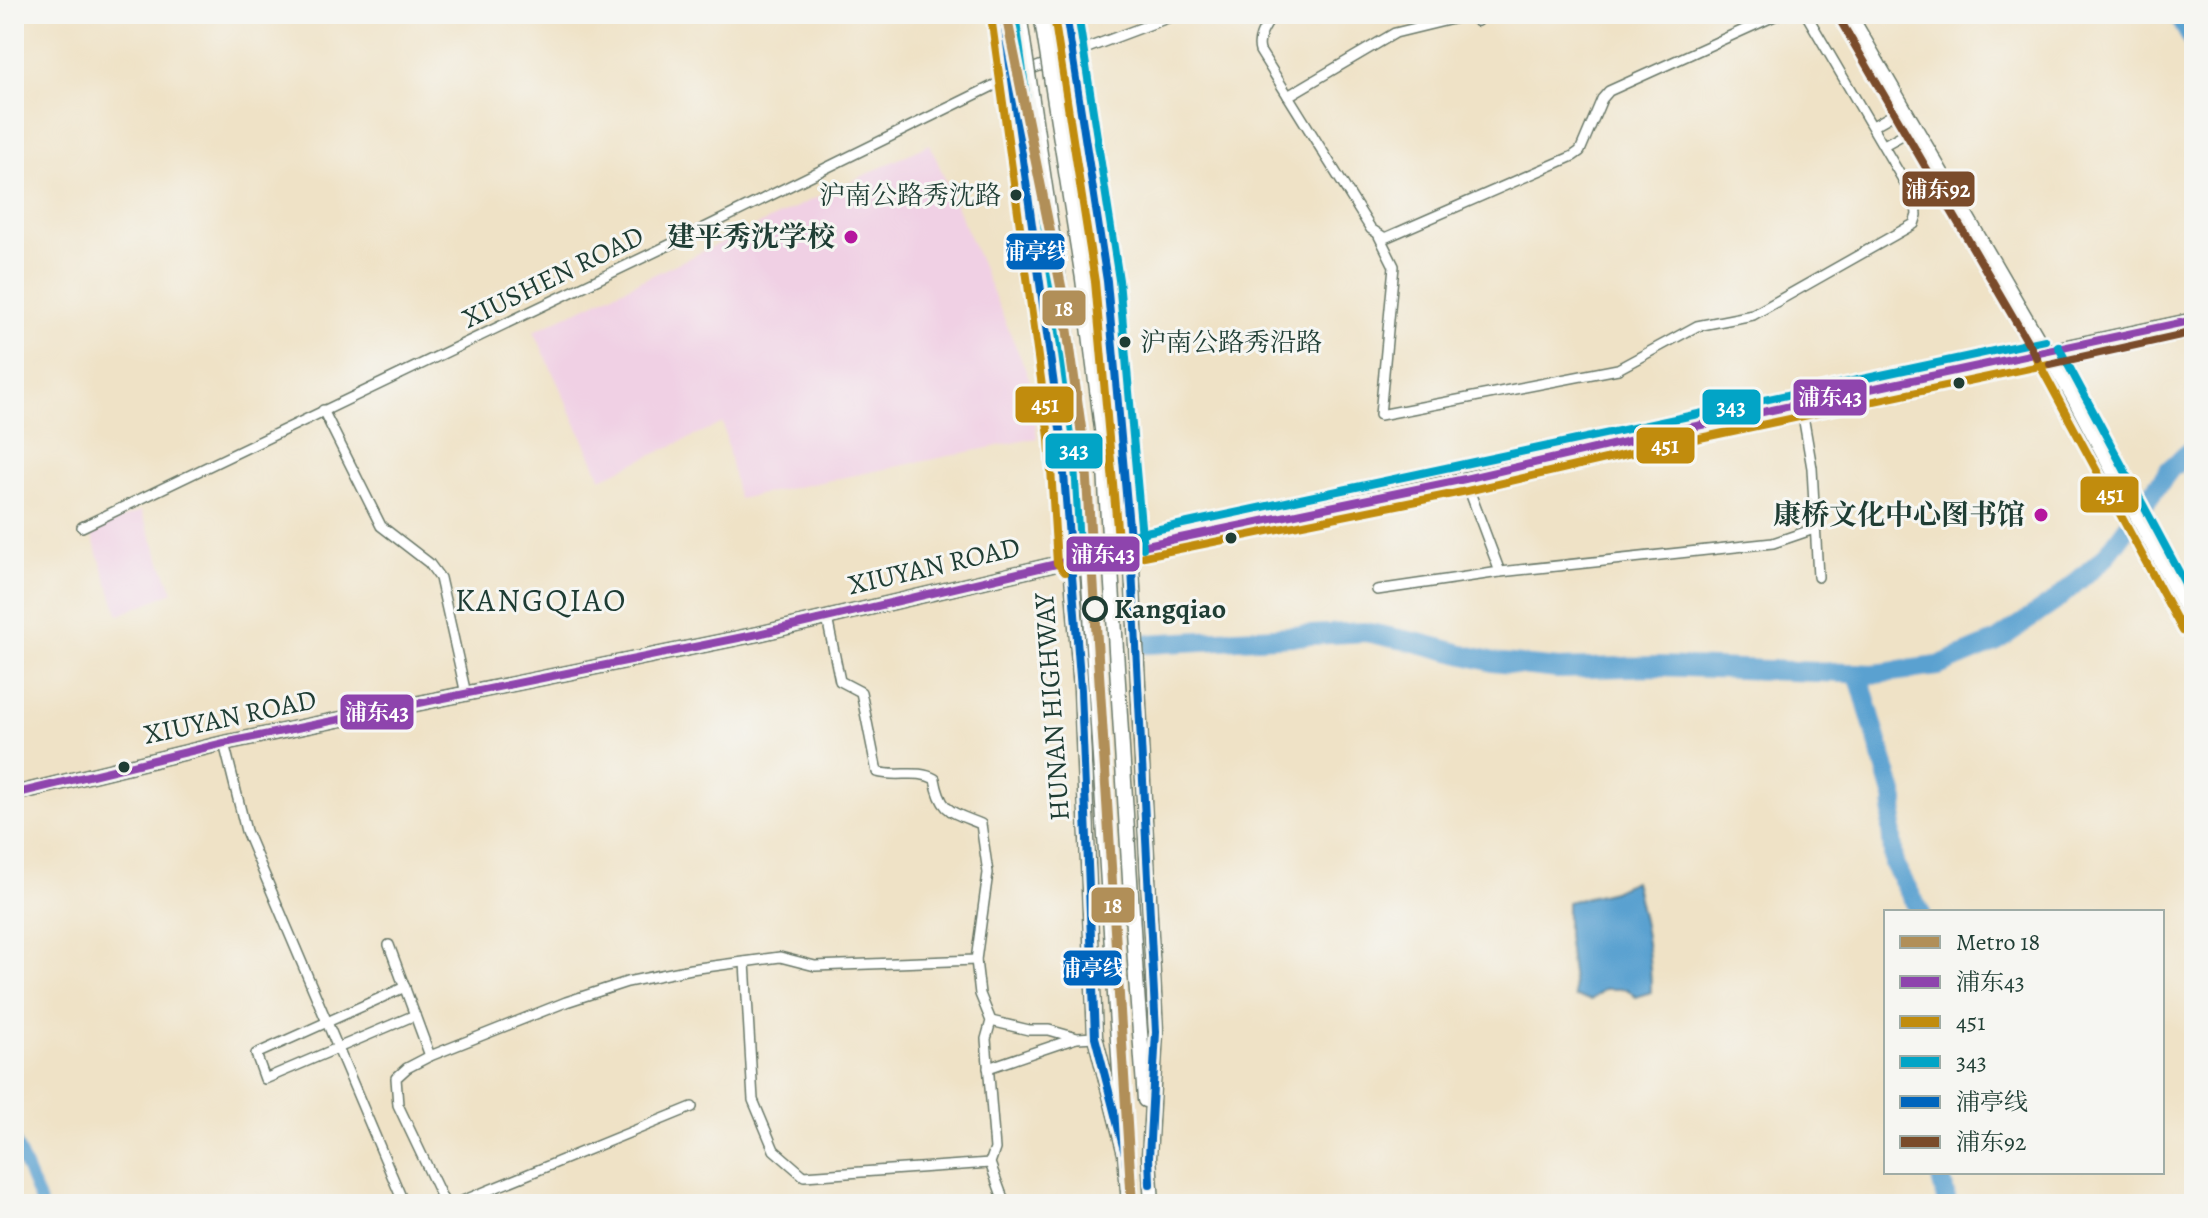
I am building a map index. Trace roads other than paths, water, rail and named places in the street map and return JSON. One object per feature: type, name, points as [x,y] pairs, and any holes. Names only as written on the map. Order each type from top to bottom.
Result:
[{"type":"main road","name":"HUNAN HIGHWAY","points":[[1003,14],[1061,436],[1081,690],[1095,1037],[1125,1154],[1129,1204]]},
{"type":"main road","points":[[1019,14],[1080,440],[1125,1154]]},
{"type":"main road","points":[[1041,14],[1083,279],[1103,437],[1152,1204]]},
{"type":"main road","points":[[1066,14],[1107,281],[1131,549],[1156,1032],[1149,1157]]},
{"type":"main road","name":"XIUYAN ROAD","points":[[14,794],[224,743],[827,618],[1069,561],[1465,479],[2194,320]]},
{"type":"street","name":"XIUSHEN ROAD","points":[[82,527],[1013,76],[1178,14]]},
{"type":"street","points":[[1273,14],[1258,44],[1371,229],[1379,236],[1394,266],[1380,415],[1618,369],[1697,326],[1753,315],[1914,224],[1916,202],[1806,14]]},
{"type":"street","points":[[1288,96],[1395,33],[1468,14],[1477,21],[1487,14]]},
{"type":"street","points":[[1379,236],[1385,238],[1400,234],[1573,156],[1580,151],[1602,99],[1609,91],[1779,14]]},
{"type":"street","points":[[1850,14],[2047,352],[2194,625]]},
{"type":"street","points":[[1873,126],[1903,109]]},
{"type":"street","points":[[1884,145],[1915,128]]},
{"type":"street","points":[[1801,404],[1812,468],[1818,577]]},
{"type":"street","points":[[324,411],[381,526],[429,563],[440,578],[466,694]]},
{"type":"street","points":[[1465,479],[1500,572]]},
{"type":"street","points":[[1377,590],[1500,572],[1773,543],[1814,529]]},
{"type":"street","points":[[827,618],[840,681],[861,692],[877,772],[889,776],[924,773],[935,779],[938,799],[950,811],[981,824],[988,873],[976,960],[980,994],[991,1021],[986,1039],[995,1149],[990,1163],[1005,1204]]},
{"type":"street","points":[[224,743],[246,831],[404,1204]]},
{"type":"street","points":[[389,945],[430,1056]]},
{"type":"street","points":[[445,1204],[398,1105],[396,1078],[407,1068],[430,1056],[566,1002],[627,982],[691,969],[780,957],[815,966],[976,960]]},
{"type":"street","points":[[745,962],[753,1100],[774,1150],[804,1176],[990,1163]]},
{"type":"street","points":[[405,987],[256,1054],[265,1079],[415,1015]]},
{"type":"street","points":[[991,1021],[1029,1030],[1049,1030],[1077,1038]]},
{"type":"street","points":[[988,1068],[1077,1038],[1095,1037]]},
{"type":"street","points":[[455,1204],[692,1107]]},
{"type":"water","points":[[1634,881],[1648,950],[1651,992],[1636,997],[1627,989],[1604,989],[1591,1000],[1575,997],[1567,935],[1567,902],[1613,891]]},
{"type":"waterway","points":[[2178,14],[2194,43]]},
{"type":"waterway","points":[[1146,644],[1365,632],[1493,662],[1558,669],[1657,666],[1875,674],[1938,666],[1997,641],[2054,602],[2105,557],[2170,469],[2194,448]]},
{"type":"waterway","points":[[1858,673],[1895,801],[1891,828],[1894,864],[1919,910]]},
{"type":"waterway","points":[[14,1139],[41,1204]]},
{"type":"waterway","points":[[1940,1174],[1947,1204]]},
{"type":"metro line","name":"18","points":[[1006,14],[1062,291],[1086,464],[1132,1204]]},
{"type":"place","name":"沪南公路秀沈路","points":[[1016,195]]},
{"type":"place","name":"建平秀沈学校","points":[[851,237]]},
{"type":"place","name":"沪南公路秀沿路","points":[[1125,342]]},
{"type":"place","name":"康桥文化中心图书馆","points":[[2041,515]]},
{"type":"place","name":"Kangqiao","points":[[1095,609]]},
{"type":"district","name":"KANGQIAO","points":[[541,600]]}]
